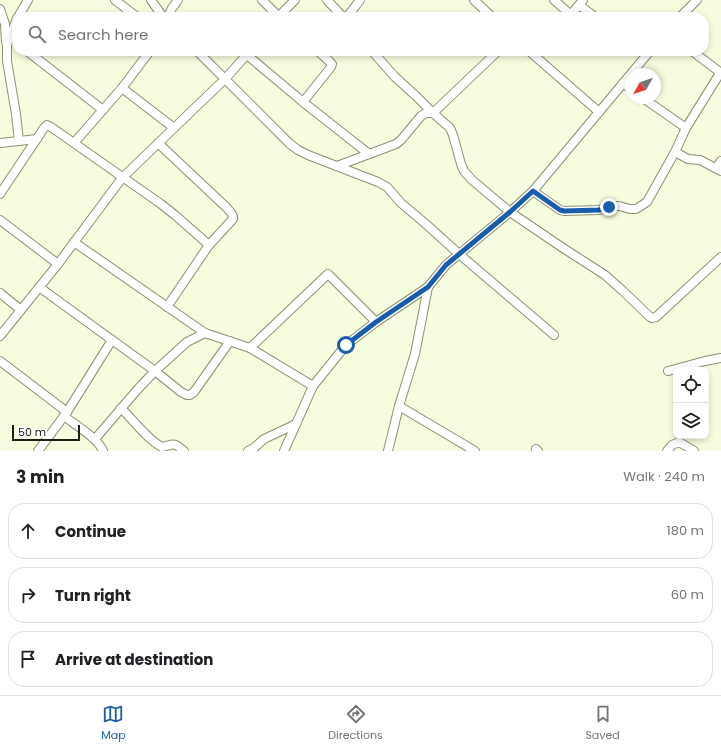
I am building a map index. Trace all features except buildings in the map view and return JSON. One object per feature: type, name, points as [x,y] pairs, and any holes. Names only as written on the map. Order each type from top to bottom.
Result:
[{"type":"street","points":[[21,12],[28,0]]},
{"type":"street","points":[[115,0],[131,12]]},
{"type":"street","points":[[151,0],[159,12]]},
{"type":"street","points":[[171,12],[178,0]]},
{"type":"street","points":[[262,0],[274,12]]},
{"type":"street","points":[[284,12],[295,0]]},
{"type":"street","points":[[327,0],[338,12]]},
{"type":"street","points":[[350,12],[360,0]]},
{"type":"street","points":[[474,0],[487,12]]},
{"type":"street","points":[[554,0],[566,12]]},
{"type":"street","points":[[685,12],[697,0]]},
{"type":"street","points":[[573,12],[581,3],[591,12]]},
{"type":"street","points":[[0,9],[5,24],[8,41],[7,62],[19,141]]},
{"type":"street","points":[[8,41],[12,31]]},
{"type":"street","points":[[8,41],[12,42]]},
{"type":"street","points":[[33,56],[103,110]]},
{"type":"street","points":[[74,143],[122,88],[146,56]]},
{"type":"street","points":[[202,56],[290,144],[308,155],[378,182],[387,187],[401,203],[554,335]]},
{"type":"street","points":[[0,336],[58,264],[122,178],[246,56]]},
{"type":"street","points":[[252,56],[303,102],[369,154]]},
{"type":"street","points":[[303,102],[332,67],[332,64],[323,56]]},
{"type":"street","points":[[376,56],[395,77],[450,128],[461,164],[472,180],[510,212],[605,275],[624,291],[650,317],[656,317],[721,257]]},
{"type":"street","points":[[337,166],[396,144],[421,116],[426,113],[433,113],[493,56]]},
{"type":"street","points":[[537,56],[599,112]]},
{"type":"street","points":[[284,451],[313,386],[346,345],[376,322],[428,287],[446,265],[533,191],[623,83],[643,56]]},
{"type":"street","points":[[533,191],[560,210],[564,211],[599,210],[614,206],[636,209],[647,202],[675,152],[686,128],[720,73],[698,56]]},
{"type":"street","points":[[122,88],[174,128]]},
{"type":"street","points":[[652,104],[686,128]]},
{"type":"street","points":[[0,194],[47,125],[176,216],[209,245]]},
{"type":"street","points":[[0,143],[37,139]]},
{"type":"street","points":[[158,143],[233,215],[233,219],[209,245],[167,307]]},
{"type":"street","points":[[675,152],[688,159],[700,160],[719,167]]},
{"type":"street","points":[[0,220],[58,264]]},
{"type":"street","points":[[74,242],[205,333],[250,348],[313,386]]},
{"type":"street","points":[[250,348],[328,274],[376,322]]},
{"type":"street","points":[[39,287],[187,395],[194,392],[230,342]]},
{"type":"street","points":[[388,451],[399,406],[415,354],[428,287]]},
{"type":"street","points":[[0,293],[21,310]]},
{"type":"street","points":[[95,439],[155,371],[187,342],[205,333]]},
{"type":"street","points":[[38,451],[65,414],[112,340]]},
{"type":"street","points":[[668,371],[721,358]]},
{"type":"street","points":[[0,361],[95,439],[103,451]]},
{"type":"street","points":[[399,406],[476,451]]},
{"type":"street","points":[[121,408],[149,437],[160,446],[162,447],[176,444],[184,451]]},
{"type":"street","points":[[248,451],[264,439],[296,424]]},
{"type":"street","points":[[667,451],[672,445],[679,442],[694,451]]},
{"type":"route","points":[[346,345],[376,322],[428,287],[446,265],[533,191],[560,210],[564,211],[599,210],[609,207]]}]
